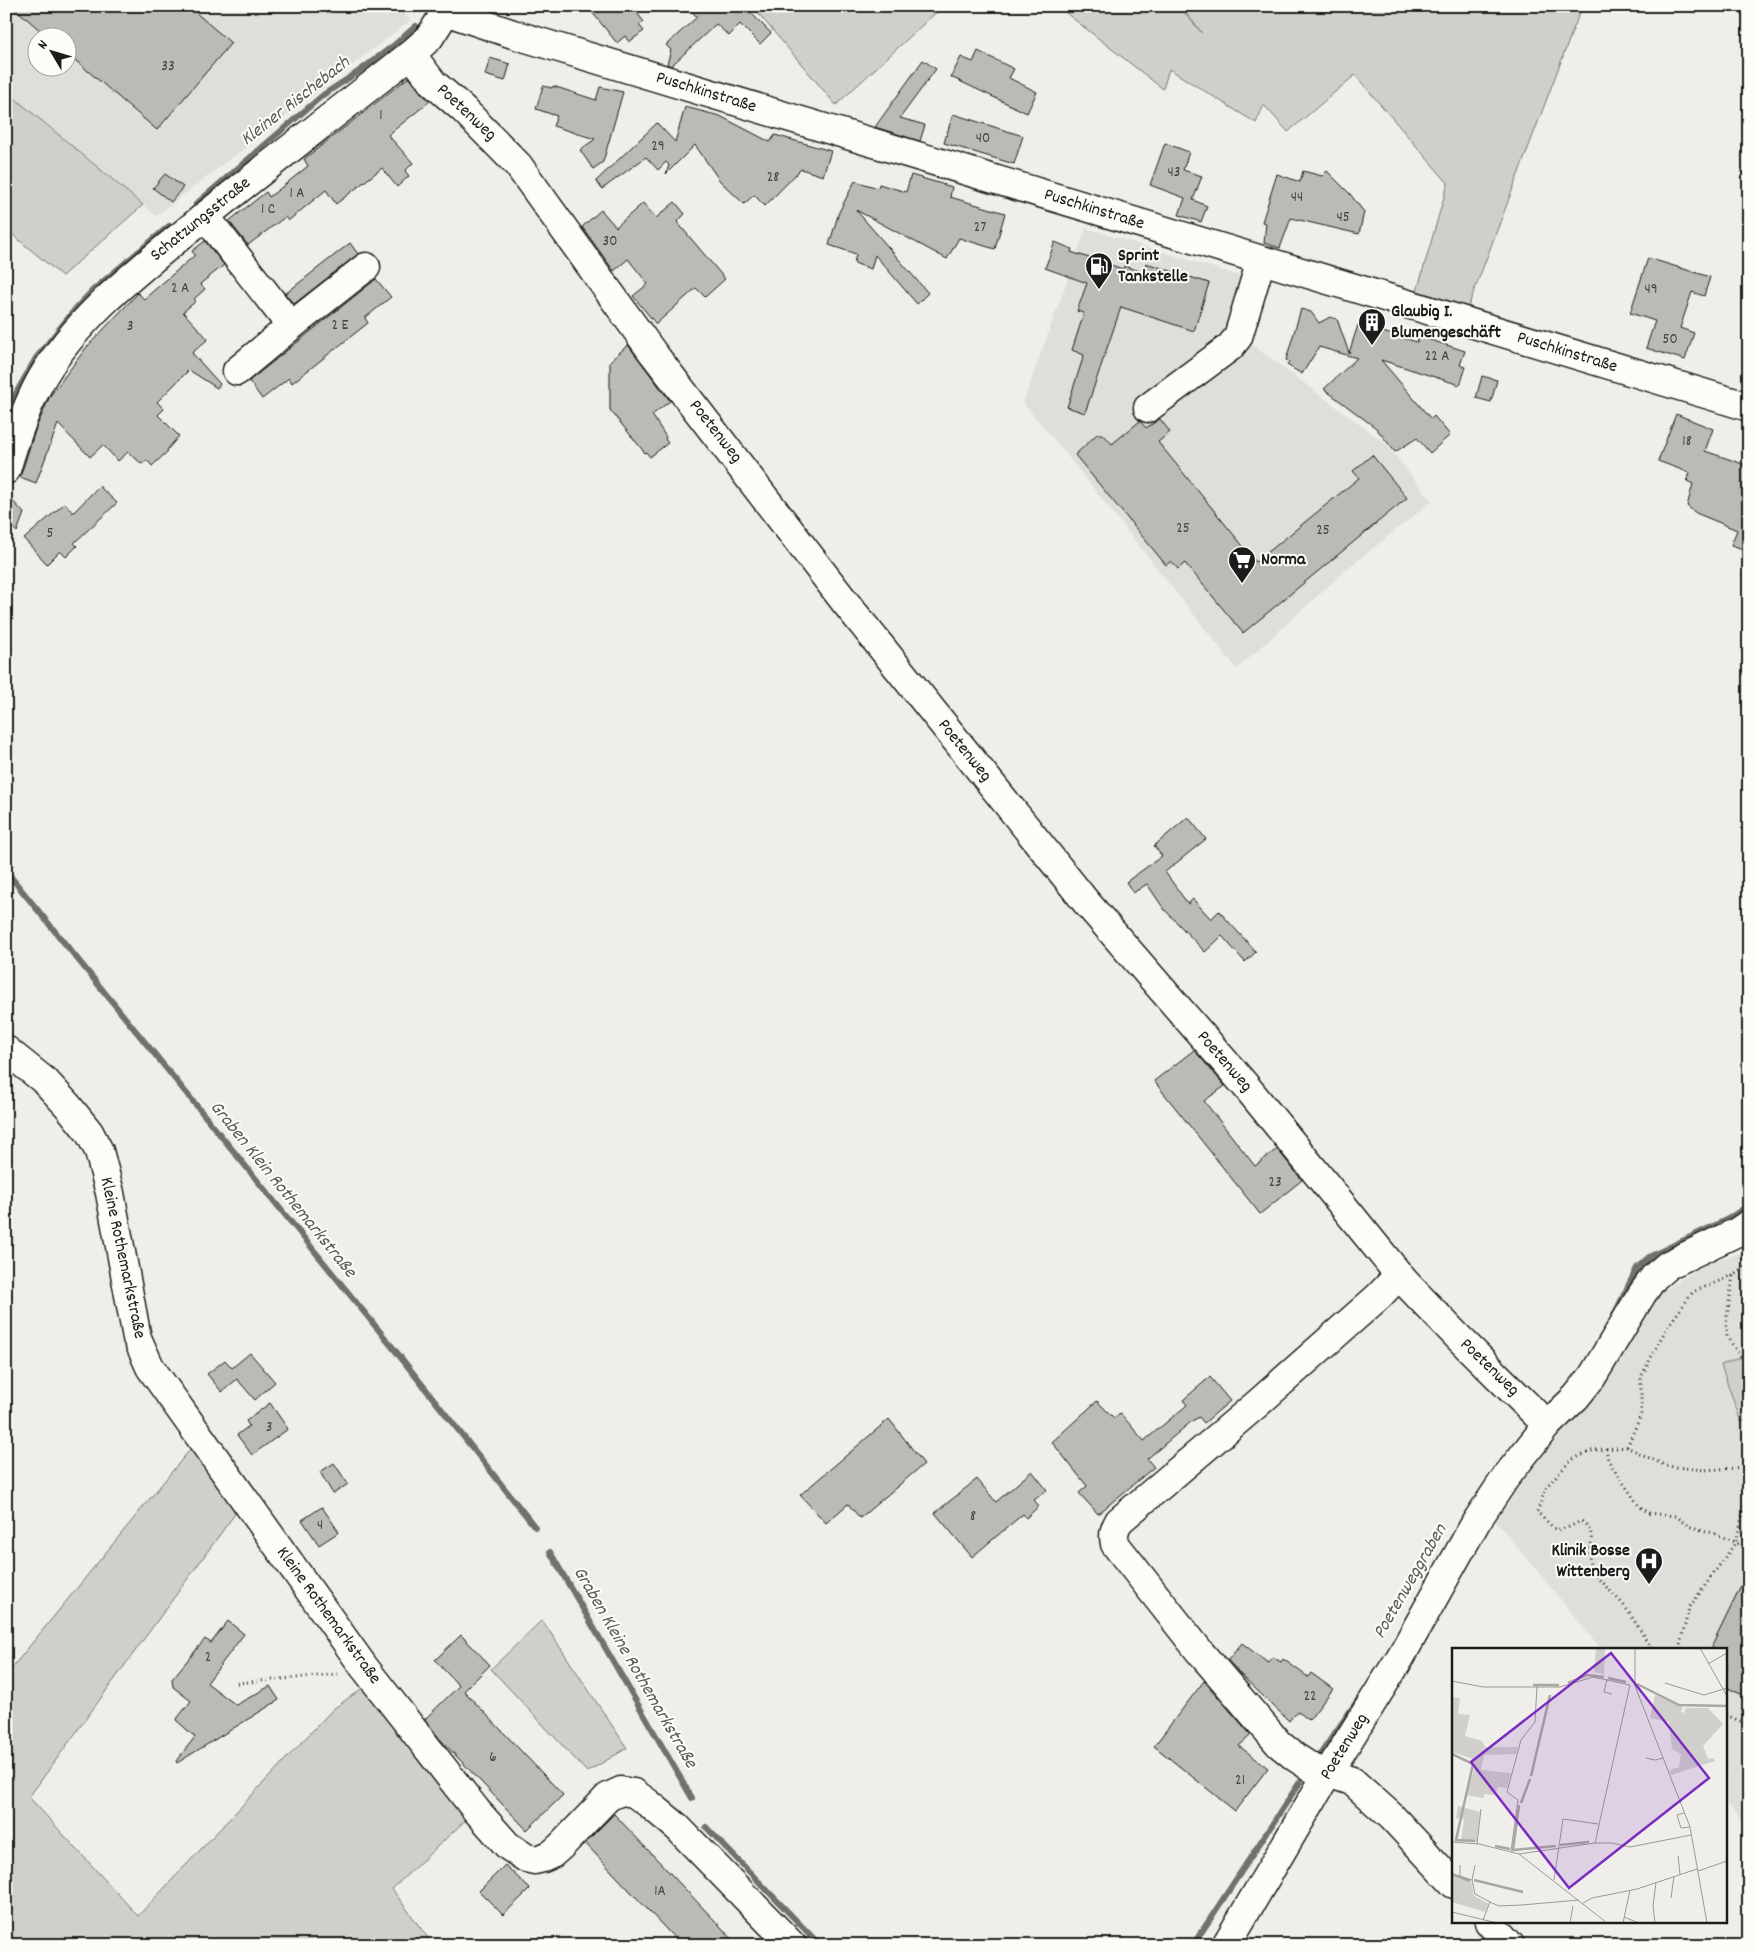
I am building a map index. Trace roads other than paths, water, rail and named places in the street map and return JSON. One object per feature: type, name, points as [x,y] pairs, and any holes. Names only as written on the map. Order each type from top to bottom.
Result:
[{"type":"street","name":"Schatzungsstraße","points":[[6,470],[32,399],[53,362],[90,316],[110,295],[205,216],[430,38],[444,8]]},
{"type":"street","name":"Puschkinstraße","points":[[444,8],[460,16],[513,34],[1749,407]]},
{"type":"street","name":"Poetenweg","points":[[411,54],[433,82],[463,109],[518,165],[653,353],[886,654],[1086,902],[1245,1085],[1399,1275],[1456,1336],[1547,1425]]},
{"type":"street","points":[[205,216],[290,326]]},
{"type":"street","points":[[1148,408],[1230,347],[1238,337],[1261,260]]},
{"type":"street","points":[[237,371],[290,326],[366,267]]},
{"type":"street","name":"Kleine Rothemarkstraße","points":[[6,1050],[46,1082],[88,1132],[99,1151],[110,1193],[137,1338],[150,1367],[364,1667],[476,1810],[518,1854],[535,1860],[552,1854],[608,1797],[622,1791],[634,1793],[677,1827],[792,1945]]},
{"type":"street","name":"Poetenweg","points":[[1226,1945],[1400,1658],[1476,1522],[1506,1476],[1547,1425],[1576,1397],[1592,1377],[1654,1277],[1668,1265],[1737,1232],[1749,1224]]},
{"type":"street","points":[[1399,1275],[1379,1296],[1257,1404],[1119,1521],[1114,1530],[1115,1544],[1236,1696],[1280,1744],[1294,1757],[1312,1768],[1352,1781],[1392,1817],[1452,1882]]},
{"type":"street","points":[[1491,1924],[1510,1945]]},
{"type":"waterway","name":"Kleiner Rischebach","points":[[196,204],[323,95],[358,72],[416,26]]},
{"type":"waterway","name":"Kleiner Rischebach","points":[[6,419],[15,395],[36,358],[76,308],[93,290],[169,226]]},
{"type":"waterway","name":"Graben Klein Rothemarkstraße","points":[[6,871],[394,1349],[535,1527]]},
{"type":"waterway","name":"Poetenweggraben","points":[[1614,1315],[1637,1268],[1649,1257],[1728,1219],[1749,1205]]},
{"type":"waterway","name":"Graben Kleine Rothemarkstraße","points":[[550,1552],[692,1798]]},
{"type":"waterway","name":"Poetenweggraben","points":[[1319,1756],[1360,1697]]},
{"type":"waterway","name":"Poetenweggraben","points":[[1193,1945],[1300,1782]]},
{"type":"waterway","name":"Graben Klein Rothemarkstraße","points":[[706,1827],[820,1945]]},
{"type":"place","name":"Sprint Tankstelle","points":[[1099,290]]},
{"type":"place","name":"Glaubig I. Blumengeschäft","points":[[1372,346]]},
{"type":"place","name":"Norma","points":[[1242,584]]},
{"type":"place","name":"Klinik Bosse Wittenberg","points":[[1649,1585]]}]
